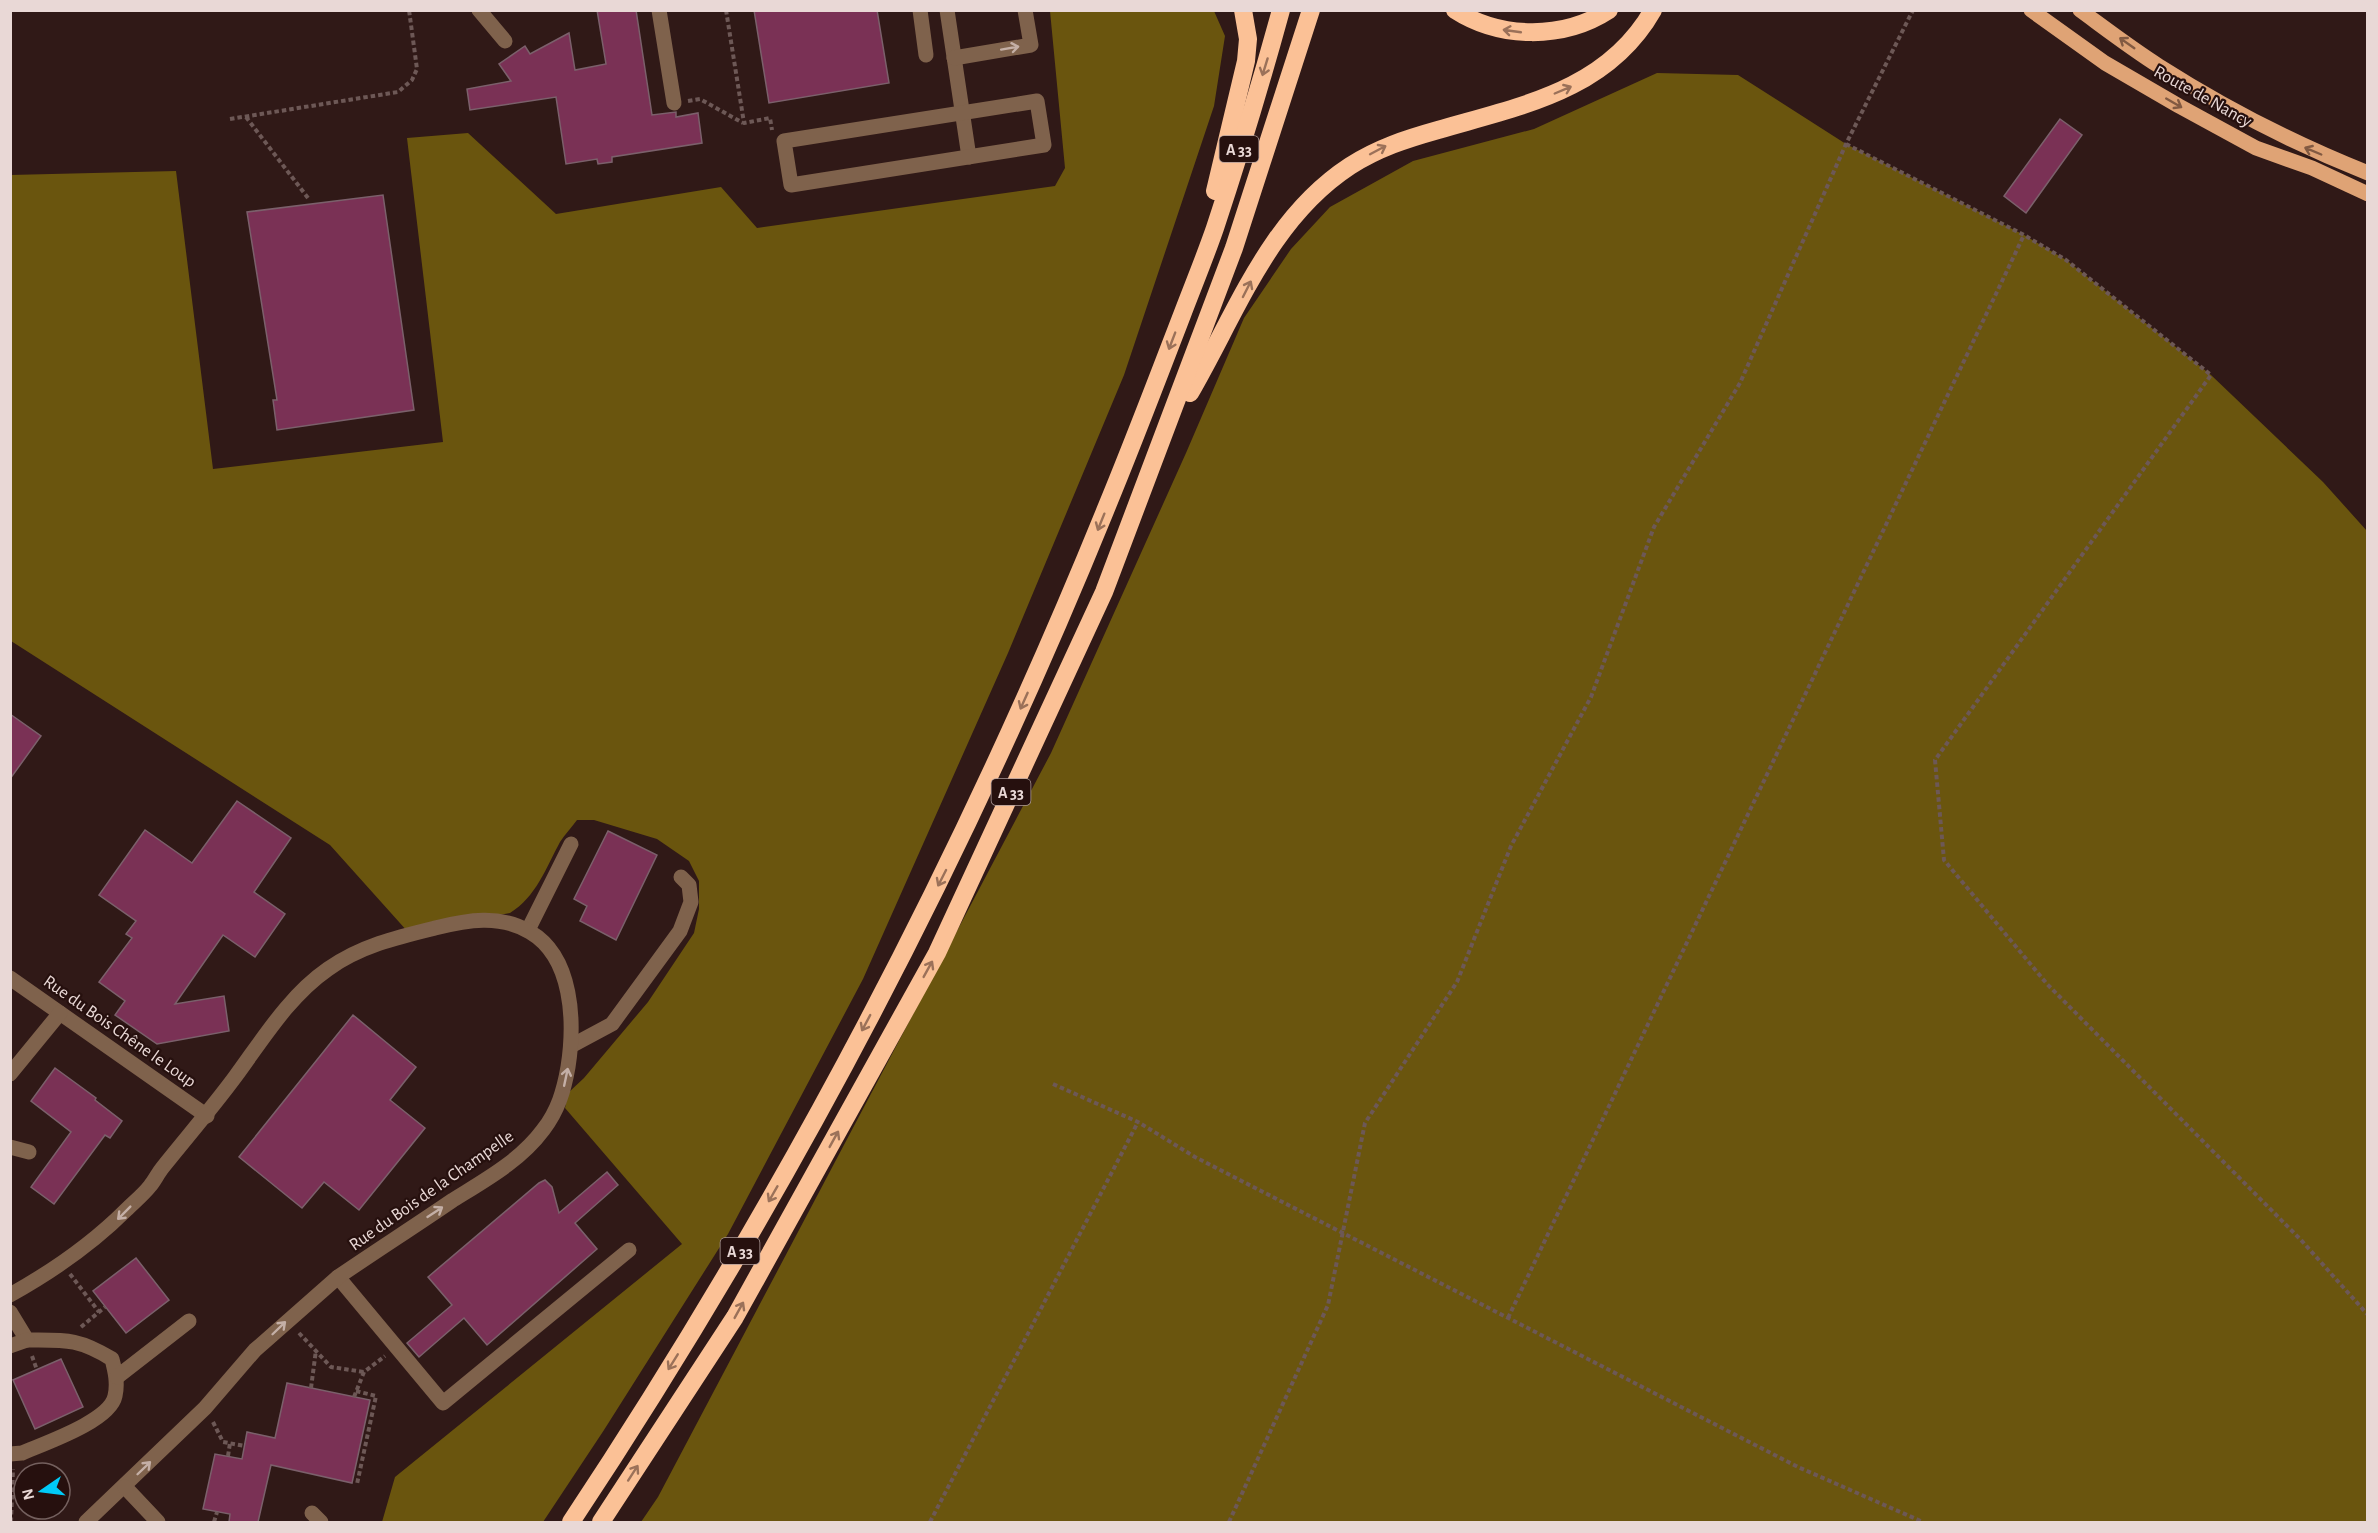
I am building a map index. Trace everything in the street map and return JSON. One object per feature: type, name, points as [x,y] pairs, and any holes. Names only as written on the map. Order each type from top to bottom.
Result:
[{"type":"highway","points":[[1192,286],[1246,62],[1248,39],[1243,10]]},
{"type":"highway","name":"A 33","points":[[571,1522],[710,1304],[782,1179],[894,972],[948,865],[1078,576],[1137,434],[1214,230],[1281,10]]},
{"type":"highway","name":"A 33","points":[[601,1522],[735,1317],[937,953],[1104,592],[1234,248],[1311,10]]},
{"type":"highway","points":[[1455,10],[1489,26],[1523,32],[1569,27],[1608,10]]},
{"type":"highway","points":[[1161,444],[1220,341],[1265,254],[1282,228],[1317,191],[1349,166],[1384,146],[1519,106],[1587,80],[1626,47],[1653,10]]},
{"type":"main road","name":"Route de Nancy","points":[[2031,10],[2105,63],[2179,106],[2256,148],[2312,168],[2367,194]]},
{"type":"main road","name":"Route de Nancy","points":[[2080,10],[2158,65],[2225,105],[2307,148],[2367,174]]},
{"type":"street","points":[[479,10],[505,41]]},
{"type":"street","points":[[659,10],[674,103]]},
{"type":"street","points":[[920,10],[926,55]]},
{"type":"street","points":[[954,58],[1031,45],[1025,10]]},
{"type":"street","points":[[953,11],[954,58],[969,157]]},
{"type":"street","points":[[1037,101],[1044,145],[790,185],[783,141],[962,112],[1037,101]]},
{"type":"street","points":[[528,930],[571,844]]},
{"type":"street","points":[[571,1046],[612,1024],[680,931],[691,902],[689,885],[681,878]]},
{"type":"street","name":"Rue du Bois de la Champelle","points":[[10,1295],[63,1264],[109,1227],[150,1186],[162,1168],[207,1116],[291,1001],[327,969],[350,955],[390,939],[474,920],[504,921],[528,930],[550,946],[563,970],[571,1046],[561,1097],[556,1112],[543,1131],[522,1153],[338,1277],[287,1320],[255,1350],[205,1408],[86,1522]]},
{"type":"street","name":"Rue du Bois Chêne le Loup","points":[[10,978],[207,1116]]},
{"type":"street","points":[[10,1074],[60,1013]]},
{"type":"street","points":[[10,1147],[29,1152]]},
{"type":"street","points":[[338,1277],[442,1402],[629,1251]]},
{"type":"street","points":[[10,1312],[27,1340]]},
{"type":"street","points":[[117,1377],[189,1321]]},
{"type":"street","points":[[10,1346],[27,1340],[74,1341],[91,1346],[112,1359],[117,1377],[115,1398],[95,1421],[22,1454],[10,1454]]},
{"type":"street","points":[[125,1487],[158,1522]]},
{"type":"path","points":[[230,119],[398,92],[412,80],[417,69],[409,10]]},
{"type":"path","points":[[726,10],[744,123]]},
{"type":"path","points":[[1229,1522],[1328,1305],[1365,1123],[1457,982],[1510,846],[1591,697],[1654,527],[1740,383],[1846,144],[1913,10]]},
{"type":"path","points":[[674,103],[700,99],[744,123],[770,118],[773,140],[783,141]]},
{"type":"path","points":[[246,117],[308,198]]},
{"type":"path","points":[[1846,144],[2024,235],[2066,260],[2211,375],[1935,760],[1944,860],[2047,984],[2301,1240],[2367,1315]]},
{"type":"path","points":[[1508,1318],[2024,235]]},
{"type":"path","points":[[1053,1084],[1138,1122],[1195,1157],[1798,1467],[1923,1522]]},
{"type":"path","points":[[930,1522],[1138,1122]]},
{"type":"path","points":[[63,1264],[99,1312]]},
{"type":"path","points":[[81,1327],[105,1307]]},
{"type":"path","points":[[287,1320],[331,1367],[364,1372]]},
{"type":"path","points":[[354,1397],[364,1372],[396,1348]]},
{"type":"path","points":[[311,1388],[316,1350]]},
{"type":"path","points":[[356,1391],[376,1396],[357,1484]]},
{"type":"path","points":[[205,1408],[223,1442],[244,1446]]},
{"type":"path","points":[[228,1456],[230,1443]]},
{"type":"path","points":[[11,1522],[12,1481]]},
{"type":"path","points":[[214,1522],[217,1512]]},
{"type":"shaded area","points":[[1050,11],[1214,11],[1225,36],[1214,106],[1124,375],[1008,653],[863,979],[728,1234],[543,1522],[382,1522],[395,1477],[682,1244],[565,1108],[568,1093],[584,1078],[648,1002],[694,933],[699,909],[699,881],[689,861],[657,839],[594,820],[577,820],[560,842],[534,890],[510,913],[408,932],[330,845],[11,641],[10,175],[176,171],[213,469],[443,442],[407,138],[468,133],[556,214],[721,187],[757,228],[1055,186],[1065,168]]},
{"type":"shaded area","points":[[1657,73],[1738,75],[1846,144],[2024,235],[2066,260],[2211,375],[2323,482],[2367,531],[2367,1522],[641,1522],[658,1497],[1051,753],[1244,318],[1291,249],[1330,207],[1413,161],[1534,129]]},
{"type":"building","points":[[597,10],[636,10],[652,115],[676,112],[676,117],[698,113],[702,143],[612,157],[612,162],[598,164],[597,159],[566,164],[556,97],[470,110],[467,89],[511,81],[499,64],[525,46],[530,54],[569,33],[575,70],[606,64]]},
{"type":"building","points":[[754,10],[877,10],[889,83],[769,103]]},
{"type":"building","points":[[2060,119],[2082,135],[2026,213],[2004,196]]},
{"type":"building","points":[[383,195],[414,410],[277,430],[273,400],[277,400],[247,212]]},
{"type":"building","points":[[10,714],[41,736],[10,779]]},
{"type":"building","points":[[237,801],[291,838],[254,892],[285,914],[255,957],[223,935],[175,1004],[224,996],[229,1031],[157,1044],[115,1015],[125,1001],[99,982],[132,938],[126,934],[136,921],[99,895],[145,830],[192,863]]},
{"type":"building","points":[[608,831],[657,855],[616,940],[580,921],[587,906],[574,899]]},
{"type":"building","points":[[353,1015],[416,1067],[390,1100],[425,1128],[359,1210],[324,1182],[302,1208],[239,1157]]},
{"type":"building","points":[[55,1068],[96,1098],[95,1100],[122,1121],[110,1138],[105,1135],[54,1204],[31,1187],[71,1132],[31,1101]]},
{"type":"building","points":[[607,1172],[618,1185],[575,1223],[597,1249],[487,1345],[464,1318],[419,1357],[407,1343],[452,1305],[428,1277],[539,1183],[545,1180],[552,1187],[559,1213]]},
{"type":"building","points":[[136,1258],[169,1300],[126,1333],[93,1291]]},
{"type":"building","points":[[61,1359],[83,1407],[35,1429],[13,1380]]},
{"type":"building","points":[[287,1383],[370,1400],[352,1483],[271,1465],[258,1522],[229,1522],[230,1514],[203,1509],[215,1454],[242,1459],[247,1432],[275,1438]]}]
